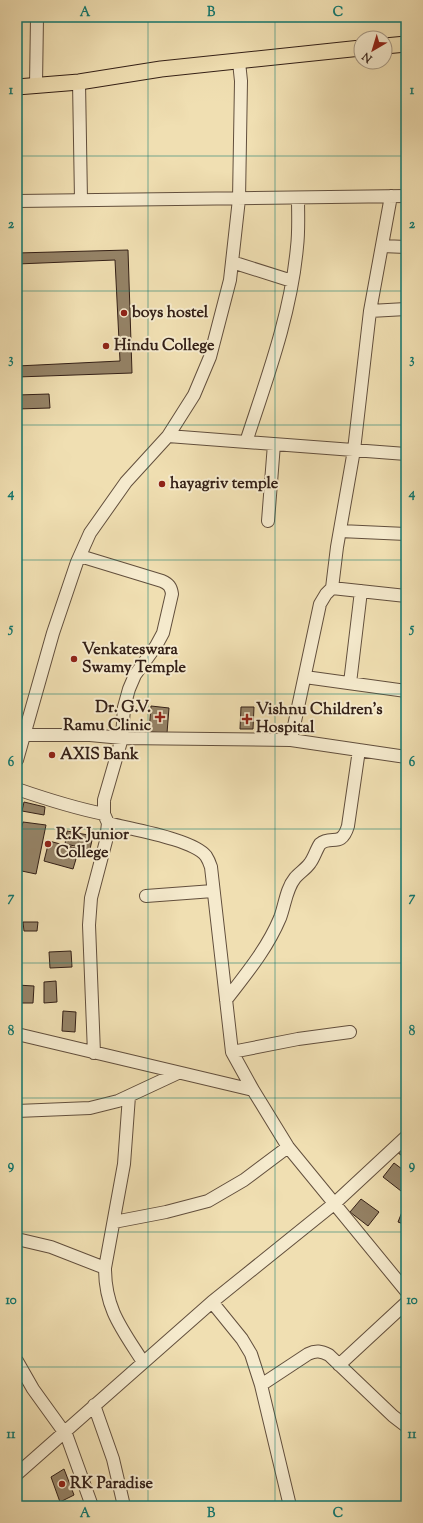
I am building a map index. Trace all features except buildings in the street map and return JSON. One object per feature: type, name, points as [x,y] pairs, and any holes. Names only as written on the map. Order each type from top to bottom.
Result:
[{"type":"main road","points":[[393,45],[406,44]]},
{"type":"main road","points":[[17,86],[36,85],[78,93],[161,69],[240,72],[320,51],[353,49]]},
{"type":"street","points":[[36,85],[38,17]]},
{"type":"street","points":[[17,760],[20,735],[53,633],[80,556],[90,533],[126,482],[168,436],[194,395],[210,357],[230,280],[239,199],[240,72]]},
{"type":"street","points":[[78,93],[81,200]]},
{"type":"street","points":[[292,740],[320,604],[332,588],[354,450],[370,311],[391,196]]},
{"type":"street","points":[[17,202],[406,196]]},
{"type":"street","points":[[246,442],[273,362],[288,306],[298,246],[298,198]]},
{"type":"street","points":[[382,246],[406,247]]},
{"type":"street","points":[[232,262],[292,281]]},
{"type":"street","points":[[370,311],[406,309]]},
{"type":"street","points":[[168,436],[406,454]]},
{"type":"street","points":[[268,521],[274,444]]},
{"type":"street","points":[[340,531],[406,534]]},
{"type":"street","points":[[80,556],[162,581],[168,584],[172,594],[163,633],[156,646],[135,675],[129,690],[124,707],[122,738],[104,800],[106,841],[91,898],[89,925],[94,1053]]},
{"type":"street","points":[[332,588],[406,596]]},
{"type":"street","points":[[350,683],[361,591]]},
{"type":"street","points":[[305,677],[406,691]]},
{"type":"street","points":[[20,735],[90,735],[122,738],[292,740],[406,757]]},
{"type":"street","points":[[226,1000],[260,956],[280,918],[289,888],[295,878],[310,864],[321,844],[324,842],[341,839],[346,835],[359,750]]},
{"type":"street","points":[[17,789],[180,841],[196,848],[206,856],[211,867],[232,1052],[252,1090],[288,1147],[406,1291]]},
{"type":"street","points":[[146,896],[213,890]]},
{"type":"street","points":[[232,1052],[298,1039],[350,1032]]},
{"type":"street","points":[[17,1034],[252,1090]]},
{"type":"street","points":[[17,1111],[90,1108],[118,1101],[178,1073]]},
{"type":"street","points":[[129,1096],[124,1164],[105,1268],[105,1285],[107,1297],[116,1320],[143,1362]]},
{"type":"street","points":[[17,1474],[212,1302],[335,1203],[406,1137]]},
{"type":"street","points":[[114,1222],[166,1212],[208,1201],[244,1180],[288,1147]]},
{"type":"street","points":[[17,1239],[51,1247],[105,1268]]},
{"type":"street","points":[[212,1302],[242,1339],[251,1354],[261,1386],[290,1506]]},
{"type":"street","points":[[339,1365],[406,1303]]},
{"type":"street","points":[[261,1386],[315,1350],[323,1352],[406,1426]]},
{"type":"street","points":[[17,1360],[33,1390],[64,1431],[92,1506]]},
{"type":"street","points":[[94,1405],[114,1459],[124,1506]]},
{"type":"place","name":"boys hostel","points":[[124,313]]},
{"type":"place","name":"Hindu College","points":[[106,346]]},
{"type":"place","name":"hayagriv temple","points":[[162,484]]},
{"type":"place","name":"Venkateswara Swamy Temple","points":[[74,659]]},
{"type":"place","name":"Dr. G.V. Ramu Clinic","points":[[160,717]]},
{"type":"place","name":"Vishnu Children's Hospital","points":[[247,719]]},
{"type":"place","name":"AXIS Bank","points":[[52,755]]},
{"type":"place","name":"R.K Junior College","points":[[48,844]]},
{"type":"place","name":"RK Paradise","points":[[62,1484]]}]
